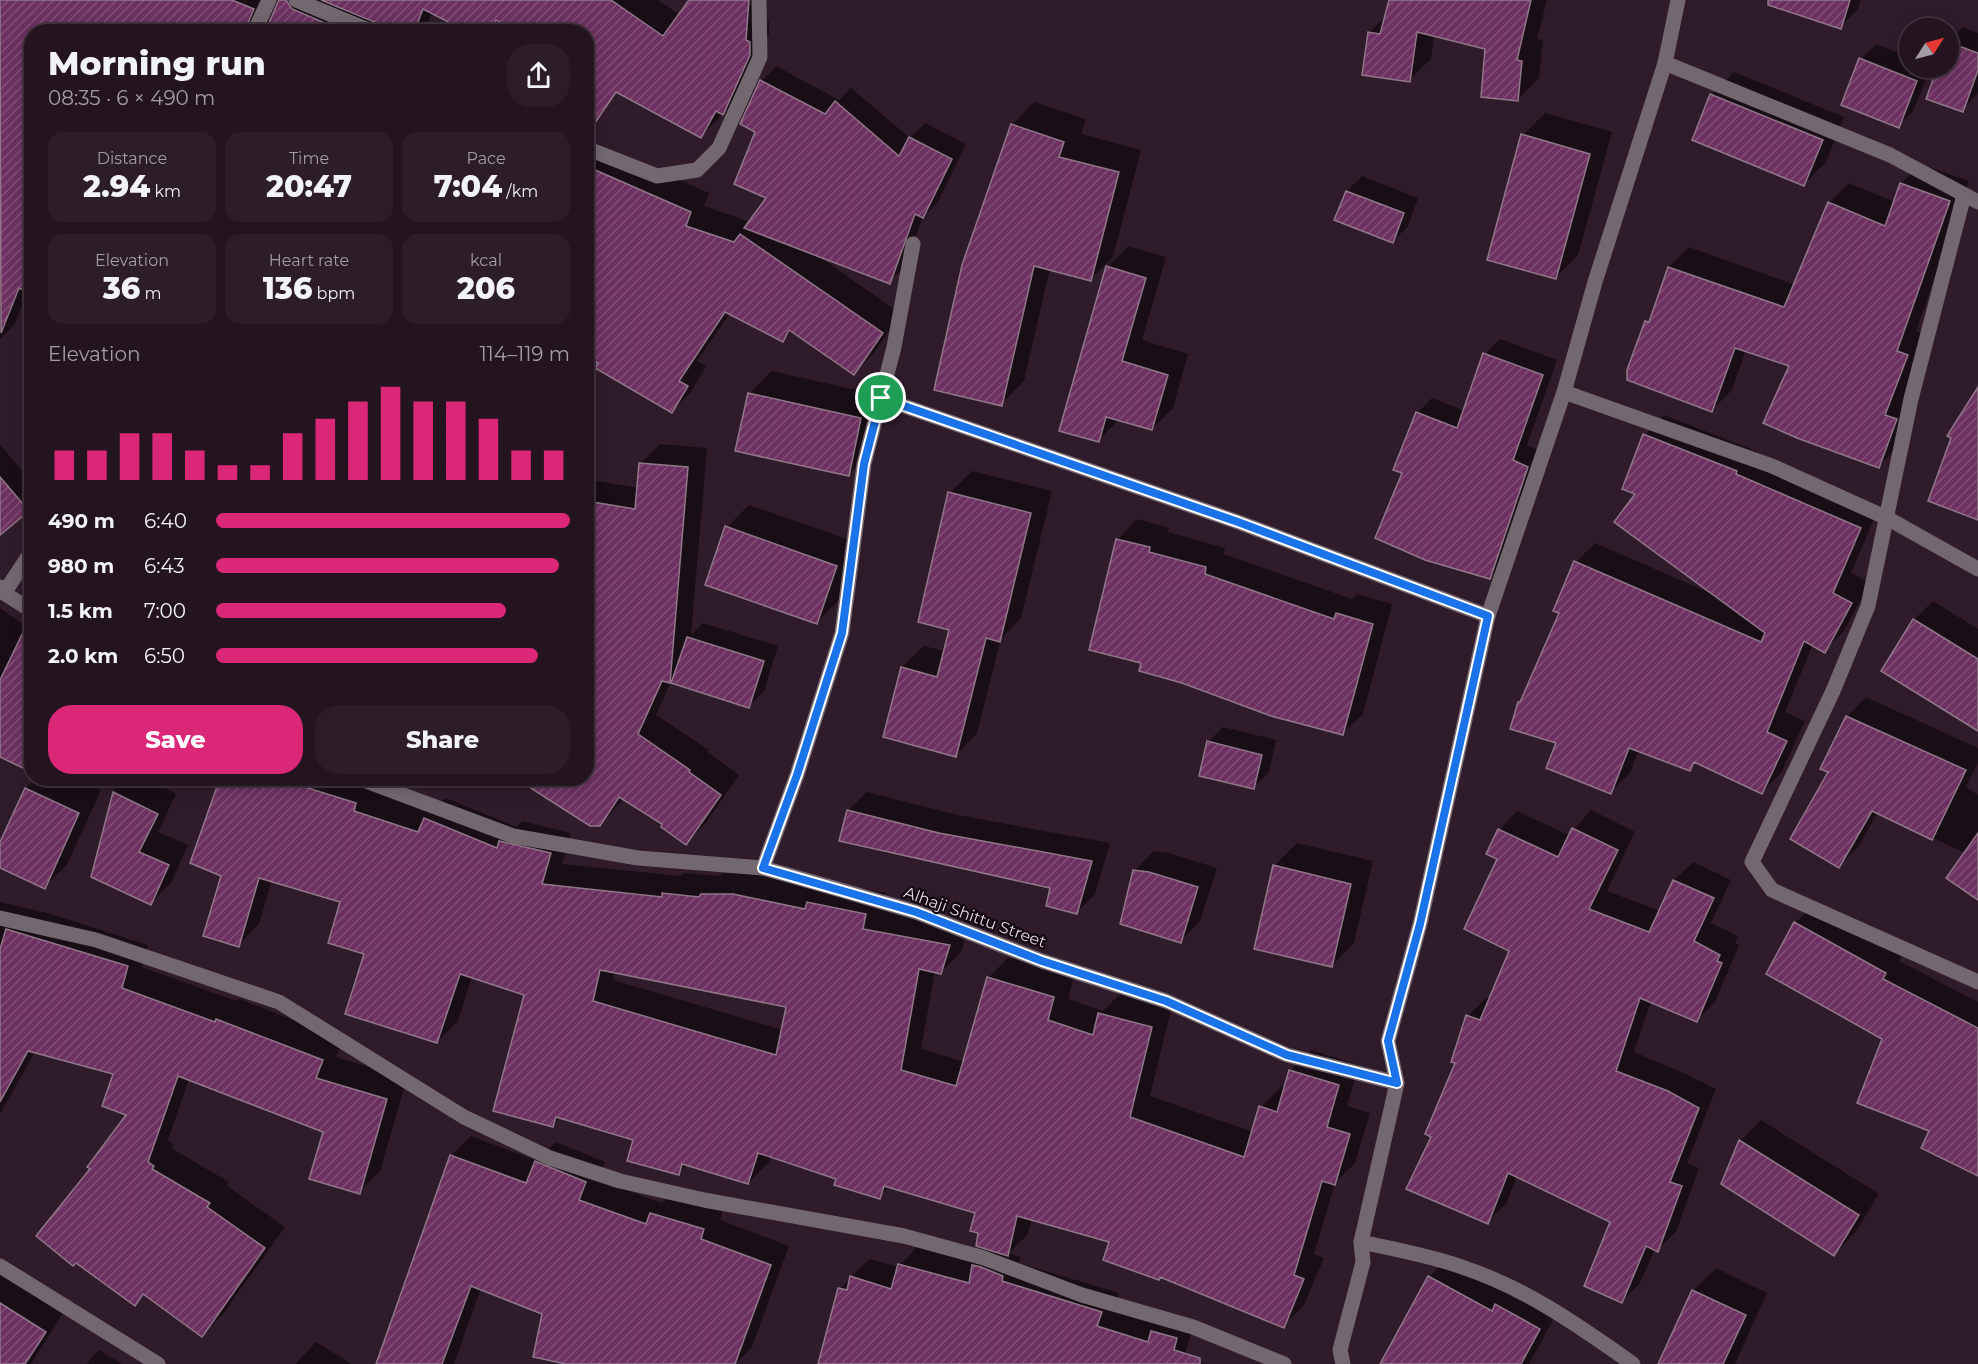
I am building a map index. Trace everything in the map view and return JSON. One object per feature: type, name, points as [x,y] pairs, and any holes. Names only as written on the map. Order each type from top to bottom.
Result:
[{"type":"street","points":[[258,24],[269,0]]},
{"type":"street","points":[[296,0],[354,24]]},
{"type":"street","points":[[594,151],[657,176],[697,170],[719,148],[760,57],[759,0]]},
{"type":"street","points":[[1343,1364],[1340,1350],[1363,1262],[1361,1242],[1397,1083],[1388,1041],[1420,924],[1488,616],[1564,392],[1595,282],[1665,63],[1678,0]]},
{"type":"street","points":[[1665,63],[1890,155],[1971,198],[1911,399],[1868,606],[1833,691],[1752,862],[1772,890],[1978,982]]},
{"type":"street","points":[[763,868],[797,775],[842,633],[864,464],[881,398],[913,244]]},
{"type":"street","points":[[1564,392],[1772,466],[1887,518],[1978,569]]},
{"type":"street","points":[[881,398],[1238,522],[1488,616]]},
{"type":"street","points":[[24,561],[2,590],[24,605]]},
{"type":"street","name":"Alhaji Shittu Street","points":[[379,786],[513,836],[638,858],[763,868],[916,912],[1042,961],[1166,1001],[1287,1055],[1397,1083]]},
{"type":"street","points":[[0,918],[96,940],[279,1002],[464,1117],[550,1158],[620,1181],[693,1198],[904,1236],[984,1258],[1082,1295],[1193,1327],[1284,1364]]},
{"type":"street","points":[[1361,1242],[1458,1265],[1510,1286],[1563,1314],[1633,1364]]},
{"type":"street","points":[[0,1266],[158,1364]]},
{"type":"building","points":[[0,0],[232,0],[254,9],[247,24],[24,24],[24,290],[19,288],[1,333]]},
{"type":"building","points":[[279,0],[286,0],[292,9],[327,24],[268,24]]},
{"type":"building","points":[[321,0],[611,0],[663,36],[689,0],[749,0],[746,40],[750,42],[750,55],[723,115],[716,111],[701,138],[616,92],[594,124],[594,24],[502,24],[496,20],[494,24],[452,24],[423,9],[417,24],[377,23]]},
{"type":"building","points":[[1389,0],[1531,0],[1517,60],[1522,61],[1518,101],[1481,97],[1485,49],[1417,32],[1410,82],[1362,75],[1368,32],[1380,34]]},
{"type":"building","points":[[1768,0],[1850,0],[1841,29],[1768,5]]},
{"type":"building","points":[[1959,46],[1978,53],[1978,70],[1963,112],[1926,99],[1933,78],[1959,78]]},
{"type":"building","points":[[1859,58],[1899,74],[1899,78],[1917,81],[1899,128],[1841,105]]},
{"type":"building","points":[[760,80],[825,114],[835,101],[899,156],[909,137],[952,159],[923,218],[915,214],[890,284],[744,228],[766,198],[734,184],[755,132],[740,124]]},
{"type":"building","points":[[1710,94],[1823,140],[1804,186],[1692,140]]},
{"type":"building","points":[[1011,124],[1064,142],[1059,157],[1119,172],[1091,281],[1034,266],[1002,406],[934,390],[962,265]]},
{"type":"building","points":[[1521,134],[1590,154],[1556,279],[1487,260]]},
{"type":"building","points":[[594,170],[691,212],[686,226],[734,242],[740,234],[883,333],[854,375],[789,330],[783,342],[725,312],[679,381],[688,386],[672,413],[595,368],[598,363],[594,361]]},
{"type":"building","points":[[1900,183],[1950,201],[1897,351],[1908,355],[1885,415],[1897,419],[1879,468],[1763,423],[1789,366],[1735,348],[1712,412],[1627,380],[1627,370],[1645,321],[1649,322],[1668,267],[1784,307],[1828,202],[1885,226]]},
{"type":"building","points":[[1346,191],[1404,213],[1393,243],[1334,220]]},
{"type":"building","points":[[1106,266],[1146,278],[1122,361],[1168,375],[1152,430],[1106,417],[1099,442],[1059,431]]},
{"type":"building","points":[[1483,353],[1543,375],[1513,460],[1528,467],[1490,579],[1425,560],[1375,538],[1402,473],[1393,470],[1416,412],[1457,428]]},
{"type":"building","points":[[1978,387],[1978,520],[1928,501],[1951,438],[1947,436]]},
{"type":"building","points":[[748,393],[861,418],[849,476],[735,451]]},
{"type":"building","points":[[1643,434],[1737,471],[1736,474],[1861,528],[1833,593],[1852,603],[1825,653],[1804,641],[1767,732],[1787,741],[1762,794],[1694,762],[1690,771],[1629,748],[1611,794],[1546,768],[1556,743],[1510,729],[1518,702],[1520,702],[1559,613],[1553,611],[1574,561],[1761,642],[1765,633],[1614,522],[1635,494],[1622,489]]},
{"type":"building","points":[[639,463],[688,467],[670,683],[662,681],[638,734],[721,795],[686,845],[661,827],[662,824],[619,797],[600,826],[590,826],[528,786],[594,786],[594,502],[635,509]]},
{"type":"building","points":[[0,477],[24,505],[24,515],[0,535]]},
{"type":"building","points":[[948,492],[1031,513],[1000,642],[986,638],[956,757],[883,737],[901,667],[937,677],[949,630],[918,622]]},
{"type":"building","points":[[725,526],[837,566],[817,624],[705,585]]},
{"type":"building","points":[[1116,539],[1150,547],[1149,552],[1206,567],[1205,574],[1334,619],[1336,613],[1373,624],[1343,735],[1271,716],[1182,683],[1139,671],[1141,663],[1089,650]]},
{"type":"building","points":[[1913,619],[1978,659],[1978,731],[1881,671]]},
{"type":"building","points":[[24,630],[24,769],[0,757],[0,680]]},
{"type":"building","points":[[687,637],[764,661],[749,708],[671,683]]},
{"type":"building","points":[[1846,716],[1966,770],[1932,840],[1872,811],[1839,868],[1790,839],[1828,772],[1820,769]]},
{"type":"building","points":[[1207,741],[1262,755],[1254,789],[1199,776]]},
{"type":"building","points":[[217,786],[302,786],[356,803],[354,811],[418,832],[424,818],[497,848],[499,841],[551,853],[542,884],[662,897],[662,893],[699,897],[701,894],[733,894],[805,909],[807,902],[866,914],[863,929],[950,945],[941,974],[919,969],[901,1070],[956,1086],[987,977],[1054,997],[1048,1020],[1093,1035],[1098,1013],[1152,1027],[1130,1117],[1244,1157],[1259,1106],[1277,1112],[1289,1070],[1339,1085],[1327,1127],[1350,1134],[1335,1185],[1322,1181],[1294,1275],[1304,1279],[1284,1328],[1160,1277],[1159,1280],[1103,1260],[1109,1242],[1017,1216],[1008,1256],[976,1246],[978,1233],[970,1231],[975,1213],[884,1186],[880,1199],[834,1185],[836,1179],[758,1153],[748,1184],[682,1164],[679,1175],[627,1161],[633,1140],[556,1117],[553,1127],[493,1111],[524,995],[460,974],[437,1043],[345,1014],[364,954],[328,943],[340,902],[259,878],[239,947],[203,936],[221,876],[190,863]],"holes":[[[600,970],[786,1007],[776,1055],[593,1001]]]},
{"type":"building","points":[[25,788],[79,813],[45,889],[0,868],[0,842]]},
{"type":"building","points":[[113,792],[158,814],[139,852],[169,865],[151,905],[91,877]]},
{"type":"building","points":[[847,810],[939,833],[1092,861],[1077,914],[1046,906],[1050,888],[839,841]]},
{"type":"building","points":[[1572,828],[1618,850],[1589,909],[1649,932],[1673,880],[1714,898],[1694,941],[1720,955],[1717,961],[1722,963],[1697,1022],[1640,998],[1616,1071],[1668,1091],[1699,1108],[1670,1182],[1682,1186],[1658,1252],[1646,1246],[1622,1303],[1584,1286],[1610,1222],[1508,1173],[1488,1224],[1406,1189],[1431,1137],[1425,1134],[1455,1063],[1451,1062],[1466,1015],[1480,1020],[1509,951],[1464,929],[1497,859],[1486,854],[1498,829],[1558,857]]},
{"type":"building","points":[[1978,833],[1978,900],[1946,878]]},
{"type":"building","points":[[1273,865],[1351,884],[1332,967],[1254,949]]},
{"type":"building","points":[[1133,870],[1149,872],[1198,887],[1181,943],[1120,924]]},
{"type":"building","points":[[1794,922],[1886,973],[1883,979],[1978,1028],[1978,1176],[1921,1148],[1929,1131],[1857,1103],[1882,1039],[1766,974]]},
{"type":"building","points":[[6,929],[128,966],[122,988],[215,1022],[216,1019],[323,1060],[316,1078],[387,1099],[360,1194],[309,1179],[323,1132],[178,1076],[148,1162],[154,1166],[152,1169],[210,1203],[207,1207],[265,1248],[202,1337],[143,1294],[135,1306],[76,1263],[73,1266],[36,1236],[90,1169],[87,1167],[126,1115],[102,1106],[113,1074],[28,1051],[0,1102],[0,949]]},
{"type":"building","points":[[1739,1140],[1859,1215],[1834,1256],[1721,1184]]},
{"type":"building","points":[[450,1155],[526,1183],[535,1161],[586,1182],[579,1200],[646,1224],[650,1213],[704,1229],[701,1239],[771,1265],[735,1364],[566,1364],[533,1357],[542,1314],[471,1286],[442,1364],[376,1364]]},
{"type":"building","points":[[898,1264],[969,1283],[972,1265],[981,1267],[1003,1276],[1002,1281],[1102,1312],[1097,1326],[1148,1342],[1151,1331],[1177,1338],[1174,1350],[1200,1358],[1200,1364],[818,1364],[838,1288],[847,1290],[850,1276],[891,1289]]},
{"type":"building","points":[[1428,1276],[1492,1311],[1495,1304],[1540,1329],[1521,1364],[1380,1364]]},
{"type":"building","points":[[1692,1290],[1746,1315],[1723,1364],[1658,1364]]},
{"type":"building","points":[[0,1303],[46,1332],[25,1364],[0,1364]]},
{"type":"route","points":[[881,398],[1238,522],[1488,616],[1420,924],[1388,1041],[1397,1083],[1347,1068],[1287,1055],[1166,1001],[1042,961],[916,912],[763,868],[797,775],[842,633],[864,464],[881,398]]}]
